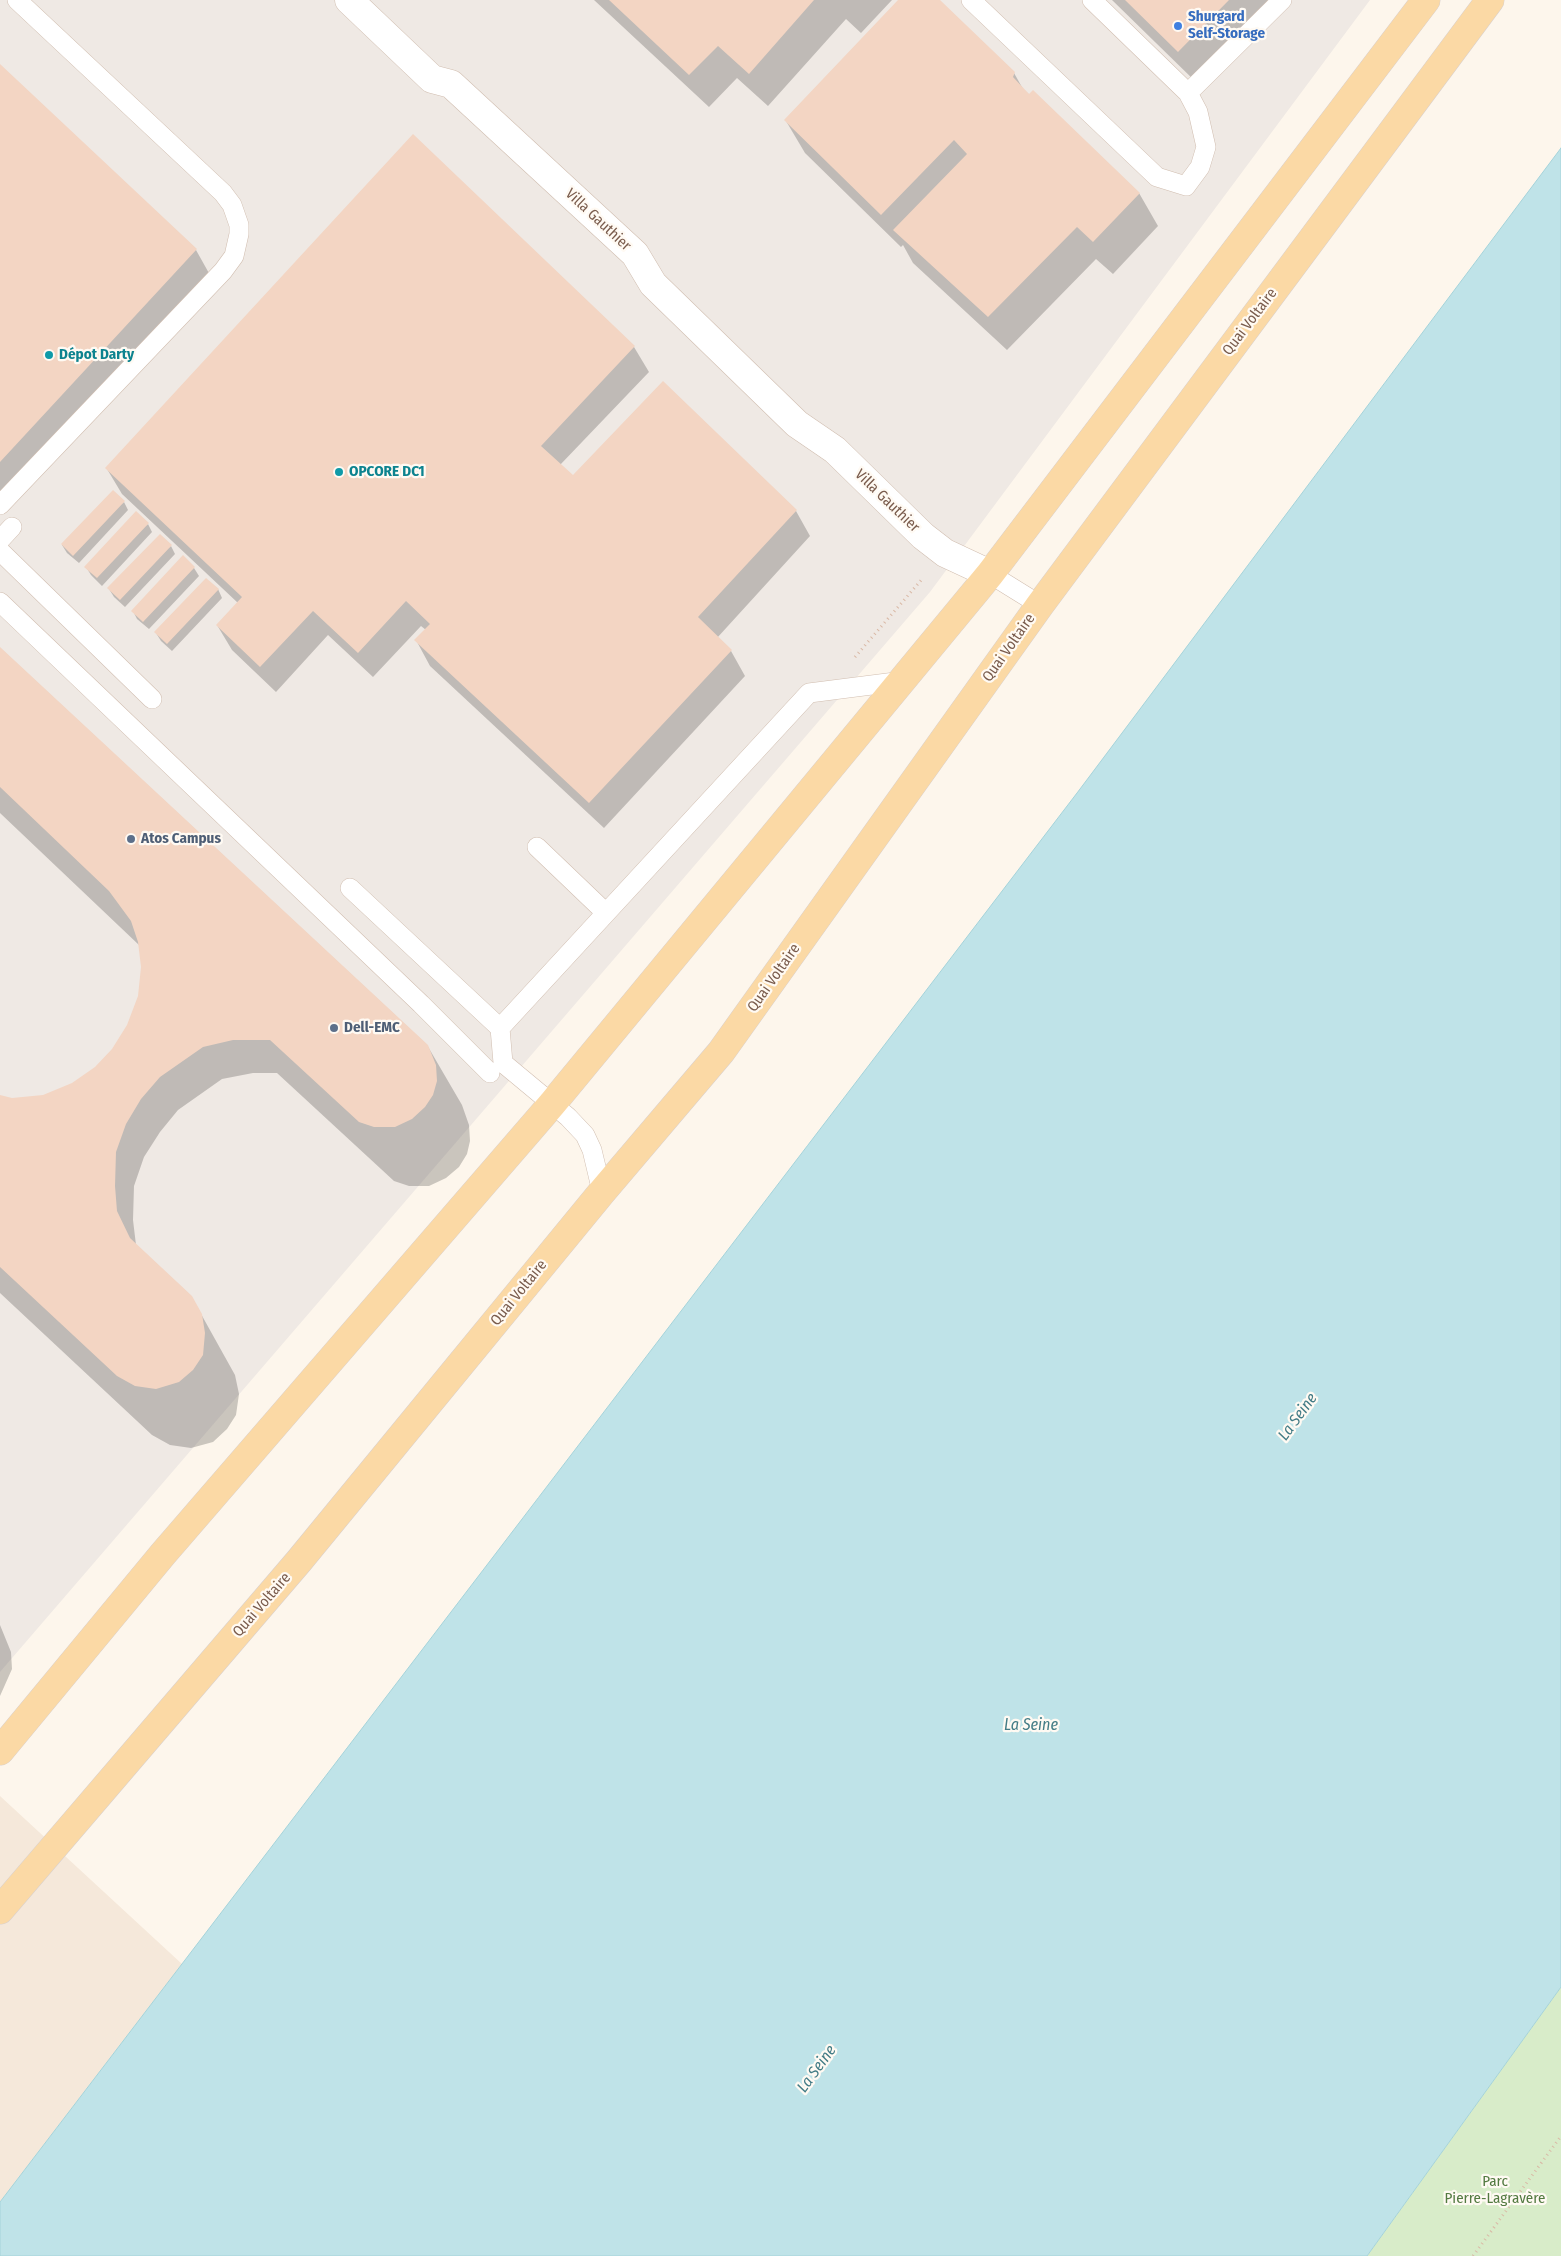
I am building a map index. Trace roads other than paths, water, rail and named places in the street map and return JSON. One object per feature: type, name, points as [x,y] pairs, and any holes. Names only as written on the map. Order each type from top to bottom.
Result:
[{"type":"main road","points":[[0,1751],[163,1554],[552,1104],[990,574],[1426,0]]},
{"type":"main road","name":"Quai Voltaire","points":[[0,1910],[300,1561],[602,1192],[721,1052],[1040,605],[1490,0]]},
{"type":"street","name":"Villa Gauthier","points":[[349,0],[432,79],[452,84],[636,254],[653,284],[797,424],[835,450],[923,536],[944,553],[990,574]]},
{"type":"lane","points":[[0,505],[223,271],[234,256],[239,234],[239,225],[232,204],[224,193],[17,0]]},
{"type":"lane","points":[[971,0],[1157,177],[1186,186],[1200,167],[1206,147],[1198,112],[1188,93],[1092,0]]},
{"type":"lane","points":[[1188,93],[1282,0]]},
{"type":"lane","points":[[0,552],[152,699]]},
{"type":"lane","points":[[990,574],[1040,605]]},
{"type":"lane","points":[[0,602],[421,1004],[490,1073]]},
{"type":"lane","points":[[500,1028],[809,693],[902,681]]},
{"type":"lane","points":[[537,847],[606,914]]},
{"type":"lane","points":[[350,888],[500,1028],[503,1063],[568,1117],[585,1135],[592,1150],[602,1192]]},
{"type":"water","name":"La Seine","points":[[1561,148],[1561,1987],[1367,2256],[0,2256],[0,2202],[1077,793]]},
{"type":"place","name":"Shurgard Self-Storage","points":[[1178,26]]},
{"type":"place","name":"Dépot Darty","points":[[49,355]]},
{"type":"place","name":"OPCORE DC1","points":[[339,472]]},
{"type":"place","name":"Atos Campus","points":[[131,839]]},
{"type":"place","name":"Dell-EMC","points":[[334,1028]]},
{"type":"park label","name":"Parc Pierre-Lagravère","points":[[1495,2190]]}]
